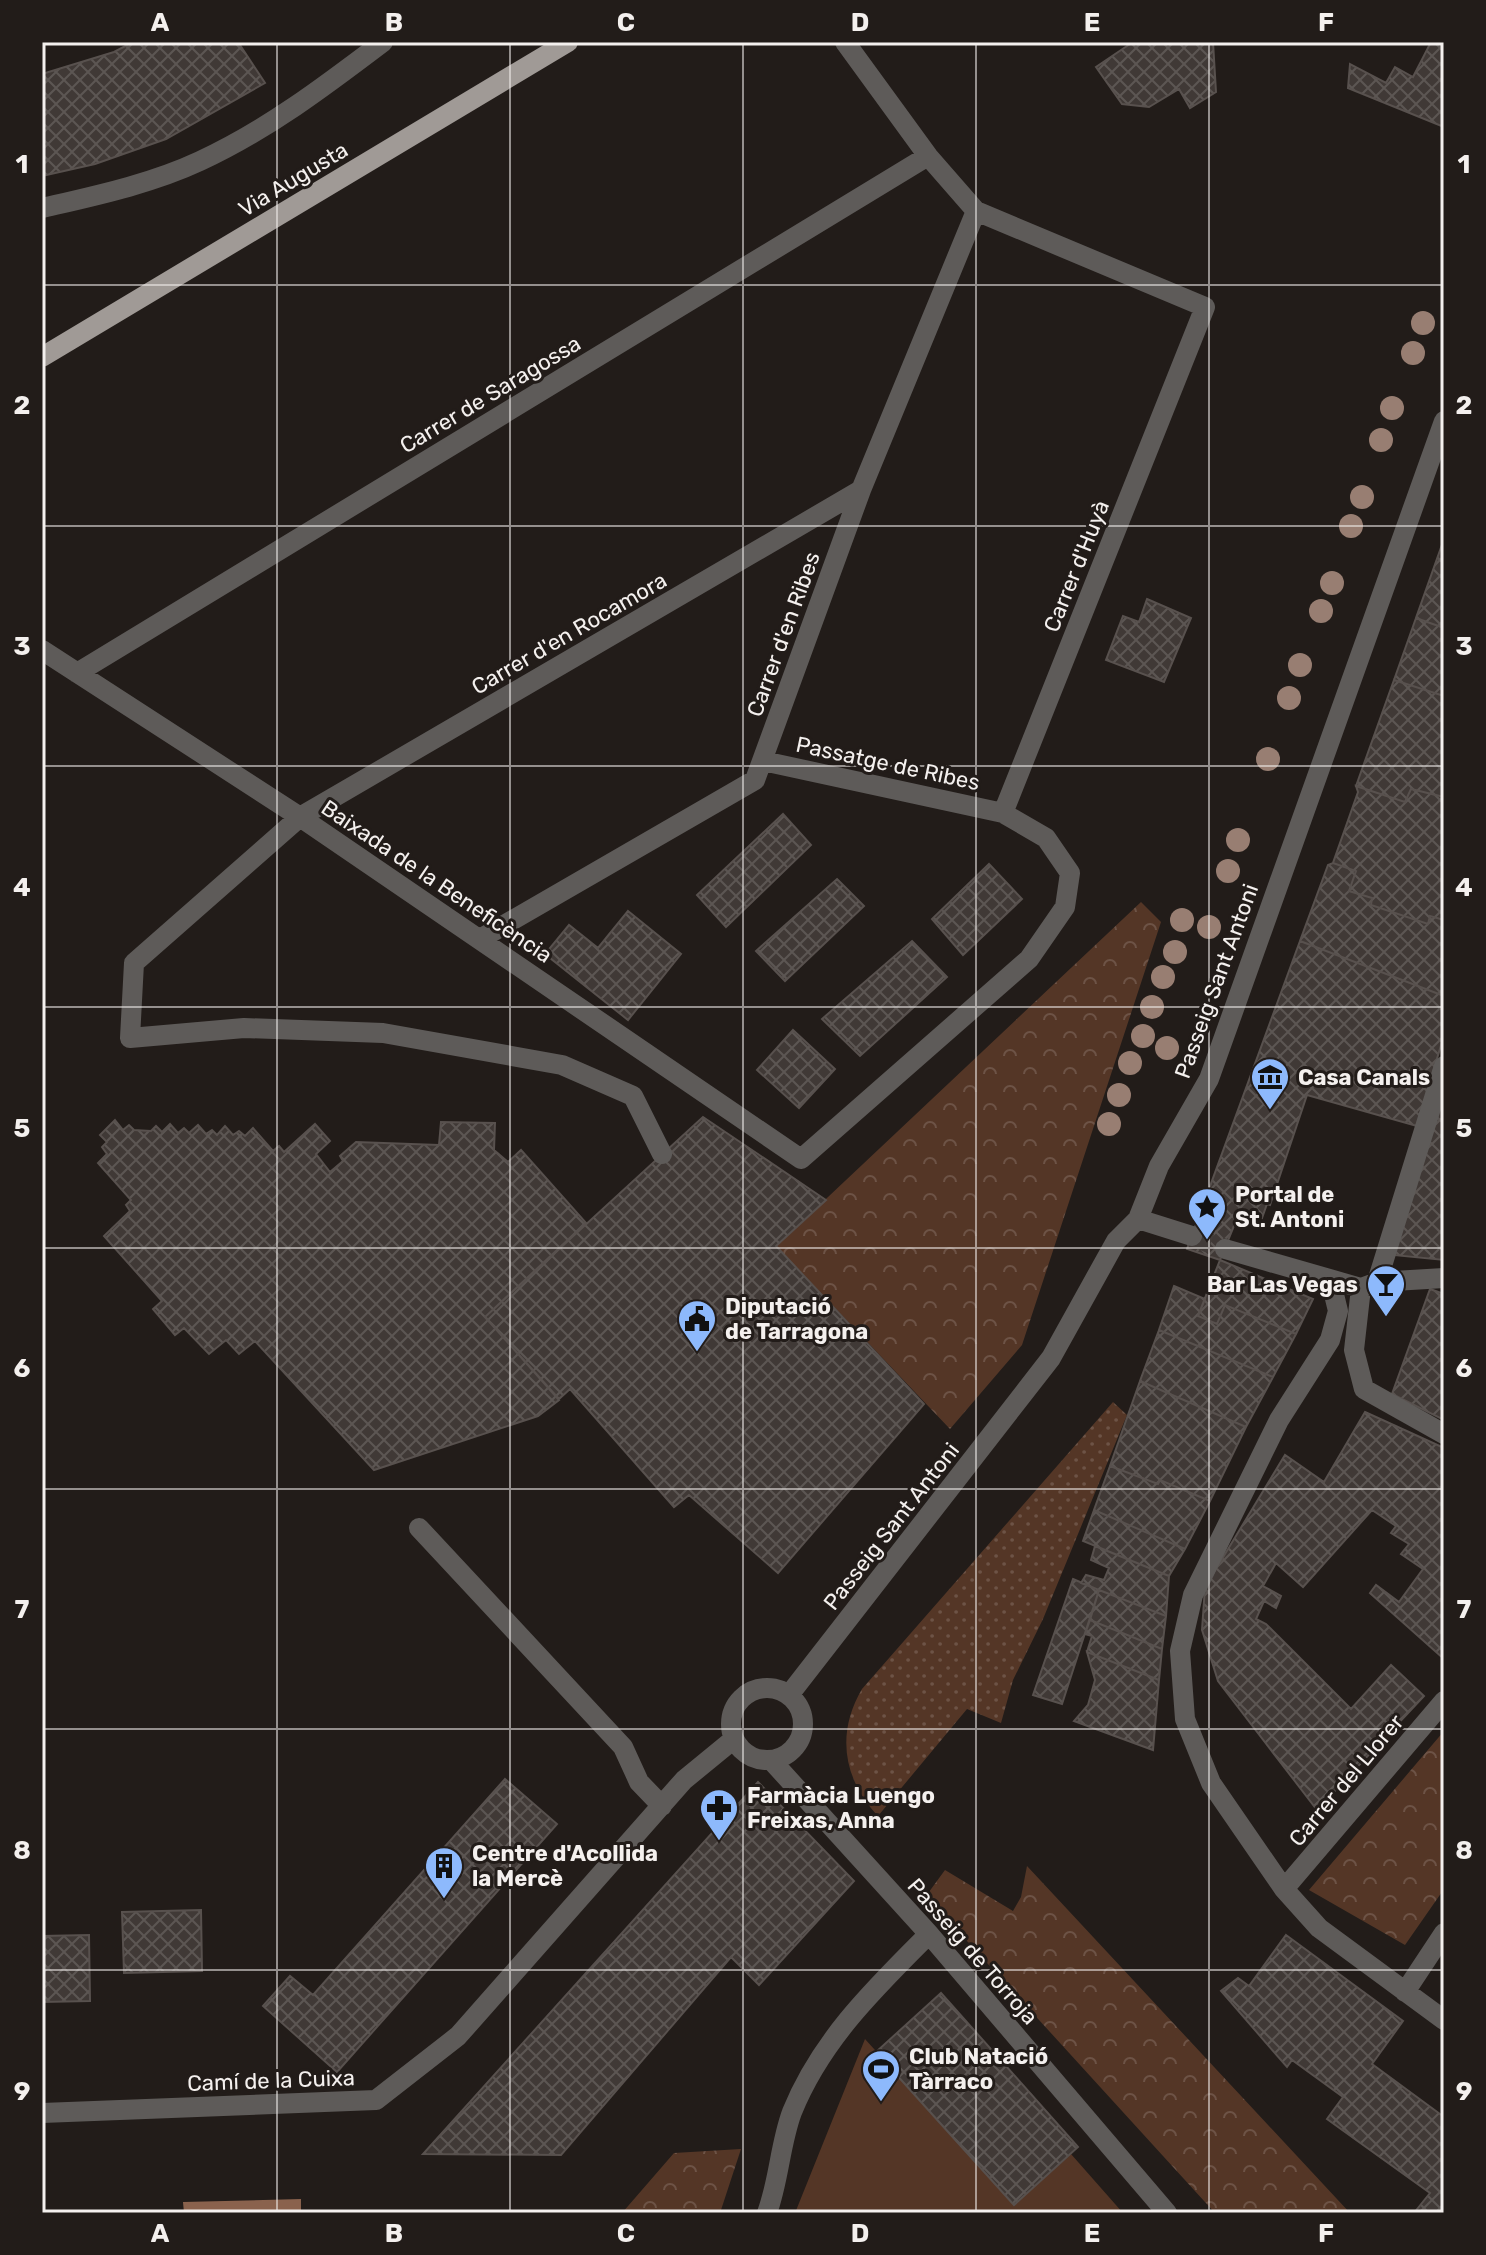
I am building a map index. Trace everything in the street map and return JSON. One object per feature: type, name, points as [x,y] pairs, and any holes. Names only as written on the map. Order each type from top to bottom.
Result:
[{"type":"main road","name":"Via Augusta","points":[[42,357],[568,42]]},
{"type":"street","points":[[42,208],[107,193],[199,162],[302,104],[383,42]]},
{"type":"street","name":"Carrer d'Huyà","points":[[845,42],[928,156],[976,211],[1205,307],[1003,813]]},
{"type":"street","name":"Carrer de Saragossa","points":[[77,673],[928,156]]},
{"type":"street","name":"Carrer d'en Ribes","points":[[480,939],[755,780],[861,490],[976,211]]},
{"type":"street","name":"Passeig Sant Antoni","points":[[789,1695],[1051,1358],[1116,1241],[1138,1219],[1159,1166],[1209,1079],[1444,421]]},
{"type":"street","name":"Carrer d'en Rocamora","points":[[662,1154],[633,1096],[562,1065],[383,1033],[244,1028],[130,1038],[134,963],[300,817],[861,490]]},
{"type":"street","name":"Baixada de la Beneficència","points":[[42,650],[300,817],[801,1159],[1029,959],[1065,907],[1070,873],[1046,838],[1003,813]]},
{"type":"street","name":"Passatge de Ribes","points":[[763,761],[1003,813]]},
{"type":"street","points":[[1444,1066],[1369,1285],[1354,1350],[1364,1389],[1444,1434]]},
{"type":"street","points":[[1138,1219],[1192,1236]]},
{"type":"street","points":[[1225,1249],[1331,1282],[1369,1285],[1444,1278]]},
{"type":"street","points":[[1331,1282],[1338,1311],[1330,1340],[1279,1420],[1193,1595],[1180,1651],[1185,1719],[1211,1783],[1284,1889],[1319,1928],[1444,2020]]},
{"type":"street","points":[[419,1528],[623,1747],[639,1782],[662,1806]]},
{"type":"street","points":[[771,1688],[789,1695],[801,1712],[801,1737],[793,1749],[771,1760],[748,1755],[734,1739],[730,1723],[733,1711],[747,1694],[771,1688]]},
{"type":"street","name":"Carrer del Llorer","points":[[1284,1889],[1444,1701]]},
{"type":"street","name":"Camí de la Cuixa","points":[[42,2113],[376,2100],[458,2036],[684,1780],[734,1739]]},
{"type":"street","name":"Passeig de Torroja","points":[[771,1760],[929,1934],[1167,2213]]},
{"type":"street","points":[[1405,1992],[1444,1933]]},
{"type":"street","points":[[767,2213],[791,2114],[827,2043],[867,1996],[929,1934]]},
{"type":"green space","points":[[1141,902],[1161,922],[1022,1345],[950,1429],[776,1246]]},
{"type":"green space","points":[[1113,1402],[1127,1415],[1043,1619],[1013,1680],[1001,1723],[967,1709],[878,1816],[857,1787],[847,1755],[849,1722],[862,1689]]},
{"type":"green space","points":[[1444,1731],[1444,1889],[1405,1945],[1309,1890]]},
{"type":"green space","points":[[1027,1866],[1350,2213],[1215,2213],[926,1896],[945,1870],[1013,1911],[1021,1897]]},
{"type":"green space","name":"Club Natació Tàrraco","points":[[865,2039],[1014,2204],[1071,2154],[1123,2213],[795,2213]]},
{"type":"green space","points":[[741,2149],[720,2213],[622,2213],[674,2153]]},
{"type":"shaded area","points":[[301,2199],[301,2213],[184,2213],[183,2202]]},
{"type":"building","points":[[133,42],[238,42],[265,83],[166,139],[95,164],[42,176],[42,74],[114,52]]},
{"type":"building","points":[[1133,42],[1213,42],[1216,92],[1190,108],[1179,89],[1149,107],[1122,104],[1096,67]]},
{"type":"building","points":[[1431,42],[1444,42],[1444,127],[1348,88],[1350,64],[1386,83],[1395,67],[1413,77]]},
{"type":"building","points":[[1444,539],[1444,628],[1416,618]]},
{"type":"building","points":[[1147,599],[1191,618],[1164,682],[1106,660],[1123,616],[1139,622]]},
{"type":"building","points":[[1416,618],[1444,628],[1444,696],[1394,680]]},
{"type":"building","points":[[1394,680],[1444,696],[1444,797],[1411,789],[1405,802],[1356,786]]},
{"type":"building","points":[[1356,786],[1405,802],[1411,789],[1444,797],[1444,920],[1430,916],[1428,924],[1371,905],[1372,898],[1349,891],[1356,871],[1333,863],[1358,792]]},
{"type":"building","points":[[783,814],[811,845],[726,927],[697,895]]},
{"type":"building","points":[[1333,863],[1356,871],[1349,891],[1372,898],[1371,905],[1428,924],[1430,916],[1444,920],[1444,996],[1300,941],[1328,865]]},
{"type":"building","points":[[989,864],[1022,899],[963,955],[932,919]]},
{"type":"building","points":[[837,879],[864,906],[785,981],[756,951]]},
{"type":"building","points":[[628,911],[681,954],[628,1020],[545,954],[569,925],[598,948]]},
{"type":"building","points":[[912,941],[947,977],[860,1056],[822,1019]]},
{"type":"building","name":"Casa Canals","points":[[1300,941],[1444,996],[1444,1035],[1417,1126],[1307,1095],[1270,1205],[1267,1204],[1262,1218],[1240,1211],[1220,1260],[1187,1249]]},
{"type":"building","points":[[793,1030],[835,1069],[799,1108],[757,1070]]},
{"type":"building","points":[[1444,1095],[1444,1260],[1393,1255]]},
{"type":"building","name":"Diputació de Tarragona","points":[[703,1117],[826,1200],[776,1246],[924,1404],[778,1573],[689,1495],[674,1507],[570,1389],[559,1399],[485,1317]]},
{"type":"building","points":[[115,1120],[123,1130],[129,1125],[134,1130],[151,1131],[156,1126],[162,1132],[170,1124],[178,1133],[184,1128],[189,1133],[198,1125],[206,1134],[212,1130],[217,1135],[225,1126],[233,1135],[239,1131],[245,1136],[253,1128],[273,1151],[279,1146],[284,1152],[315,1124],[330,1141],[316,1154],[330,1172],[343,1161],[340,1156],[356,1142],[439,1145],[441,1122],[495,1123],[494,1150],[508,1162],[521,1150],[586,1223],[485,1317],[559,1400],[538,1416],[374,1470],[255,1341],[239,1354],[226,1340],[209,1354],[184,1328],[175,1335],[153,1309],[162,1301],[104,1236],[130,1211],[126,1205],[131,1200],[98,1163],[107,1154],[102,1147],[107,1142],[100,1135]]},
{"type":"building","points":[[1220,1260],[1313,1299],[1296,1334],[1225,1305],[1217,1324],[1198,1316]]},
{"type":"building","points":[[1174,1286],[1205,1299],[1198,1316],[1217,1324],[1225,1305],[1296,1334],[1273,1377],[1159,1330]]},
{"type":"building","points":[[1430,1289],[1444,1294],[1444,1420],[1392,1394]]},
{"type":"building","points":[[1159,1330],[1273,1377],[1246,1427],[1140,1381]]},
{"type":"building","points":[[1140,1381],[1246,1427],[1210,1501],[1160,1480],[1158,1484],[1110,1466]]},
{"type":"building","points":[[1365,1412],[1444,1448],[1444,1659],[1370,1593],[1376,1585],[1399,1602],[1423,1569],[1401,1554],[1409,1544],[1391,1533],[1396,1526],[1372,1510],[1303,1587],[1276,1563],[1263,1586],[1281,1596],[1276,1608],[1264,1601],[1256,1619],[1266,1624],[1351,1709],[1391,1665],[1424,1696],[1317,1810],[1218,1681],[1202,1630],[1205,1587],[1285,1455],[1324,1482]]},
{"type":"building","points":[[1110,1466],[1158,1484],[1160,1480],[1210,1501],[1185,1549],[1094,1510]]},
{"type":"building","points":[[1094,1510],[1185,1549],[1169,1576],[1083,1541]]},
{"type":"building","points":[[1095,1546],[1169,1576],[1166,1616],[1081,1583],[1086,1575],[1104,1580],[1109,1568],[1091,1560]]},
{"type":"building","points":[[1073,1579],[1099,1590],[1062,1704],[1033,1695]]},
{"type":"building","points":[[1099,1590],[1166,1616],[1162,1649],[1090,1620]]},
{"type":"building","points":[[1090,1620],[1162,1649],[1159,1680],[1087,1652],[1092,1636],[1085,1634]]},
{"type":"building","points":[[1087,1652],[1159,1680],[1153,1750],[1074,1721],[1088,1705],[1095,1680]]},
{"type":"building","name":"Centre d'Acollida la Mercè","points":[[505,1779],[557,1824],[337,2072],[263,2006],[290,1976],[313,1995]]},
{"type":"building","points":[[758,1782],[854,1881],[759,1985],[731,1957],[561,2155],[423,2154]]},
{"type":"building","points":[[201,1910],[202,1971],[124,1973],[122,1912]]},
{"type":"building","points":[[89,1935],[90,2001],[42,2002],[42,1936]]},
{"type":"building","points":[[1286,1935],[1403,2021],[1372,2064],[1444,2117],[1444,2213],[1414,2213],[1430,2193],[1327,2119],[1343,2097],[1292,2060],[1287,2067],[1221,1991],[1238,1978],[1249,1986]]},
{"type":"building","points":[[941,1993],[1078,2147],[1014,2205],[876,2052]]},
{"type":"tunnel","points":[[1192,1236],[1225,1249]]},
{"type":"place","name":"Casa Canals","points":[[1270,1111]]},
{"type":"place","name":"Portal de St. Antoni","points":[[1207,1241]]},
{"type":"place","name":"Bar Las Vegas","points":[[1386,1318]]},
{"type":"place","name":"Diputació de Tarragona","points":[[697,1353]]},
{"type":"place","name":"Farmàcia Luengo Freixas, Anna","points":[[719,1842]]},
{"type":"place","name":"Centre d'Acollida la Mercè","points":[[444,1900]]},
{"type":"place","name":"Club Natació Tàrraco","points":[[881,2103]]}]
